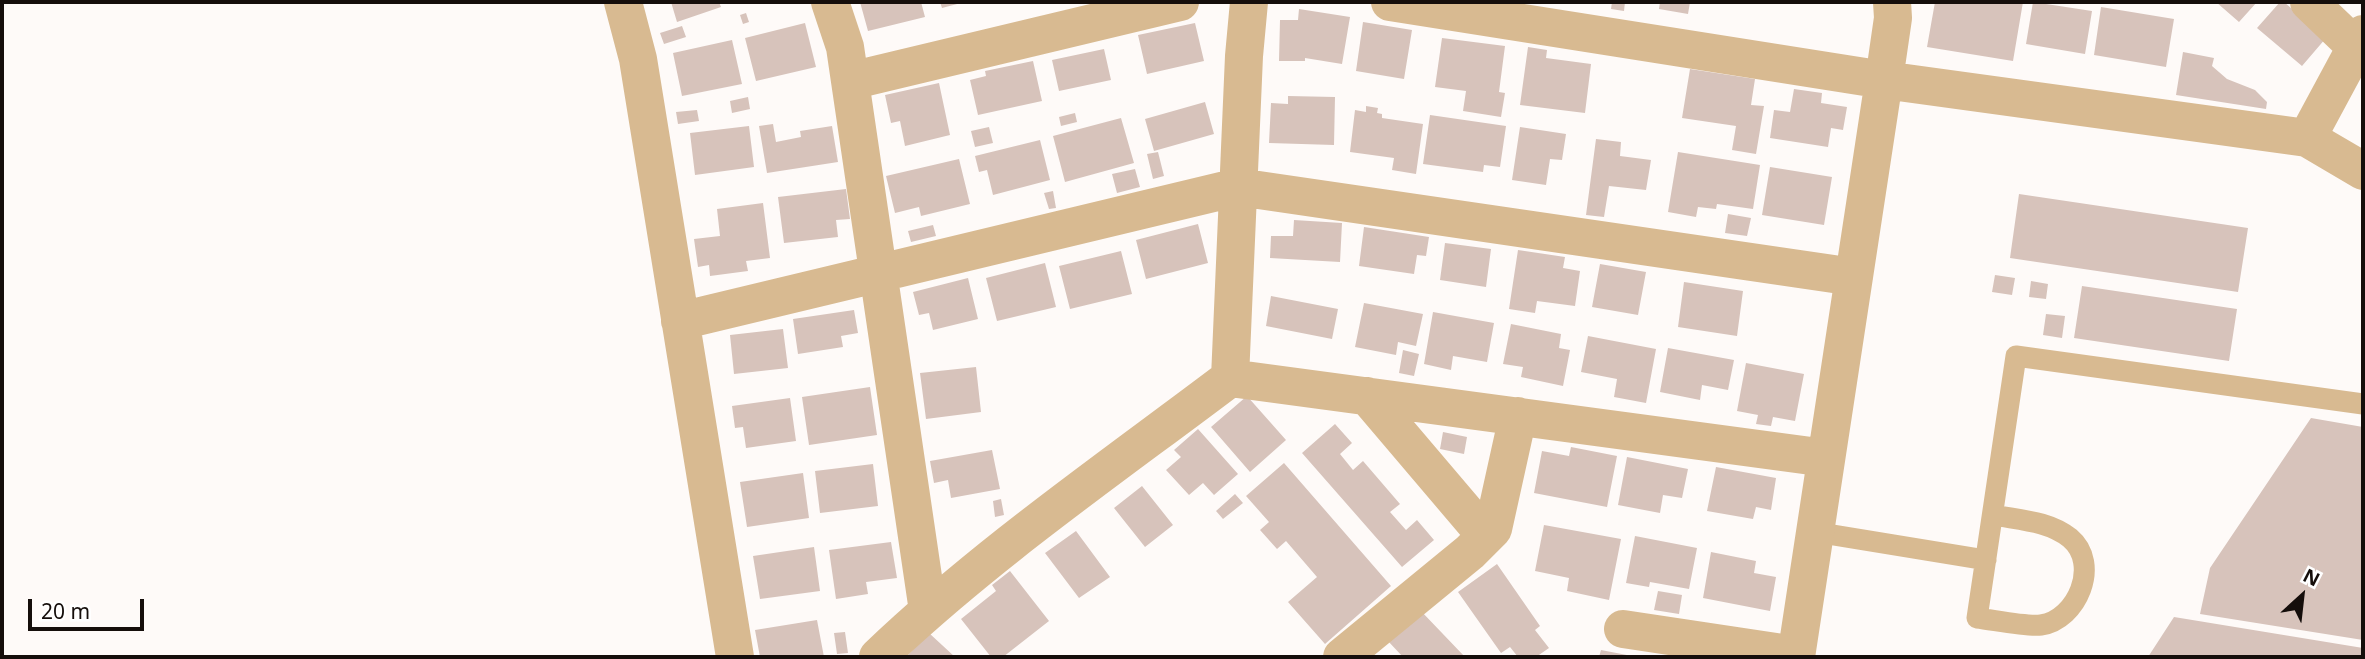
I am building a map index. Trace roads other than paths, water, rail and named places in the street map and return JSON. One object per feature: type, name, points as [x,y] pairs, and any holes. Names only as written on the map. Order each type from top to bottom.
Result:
[{"type":"street","points":[[623,2],[638,59],[735,657]]},
{"type":"street","points":[[830,2],[845,47],[928,611]]},
{"type":"street","points":[[850,81],[1180,2]]},
{"type":"street","points":[[1230,378],[1244,56],[1249,2]]},
{"type":"street","points":[[1390,2],[1884,80],[2307,138],[2363,170]]},
{"type":"street","points":[[1623,629],[1796,656],[1884,80],[1893,18],[1892,2]]},
{"type":"street","points":[[2307,138],[2360,40],[2309,2]]},
{"type":"street","points":[[680,321],[1238,187],[1854,277]]},
{"type":"street","points":[[878,657],[985,563],[1230,378],[1826,458]]},
{"type":"street","points":[[1367,396],[1486,536]]},
{"type":"street","points":[[1342,657],[1493,529],[1518,416]]},
{"type":"lane","points":[[1994,515],[2045,524],[2071,539],[2083,557],[2085,579],[2073,605],[2060,619],[2040,626],[1977,618],[2017,356],[2363,404]]},
{"type":"lane","points":[[1815,532],[1986,561]]}]
